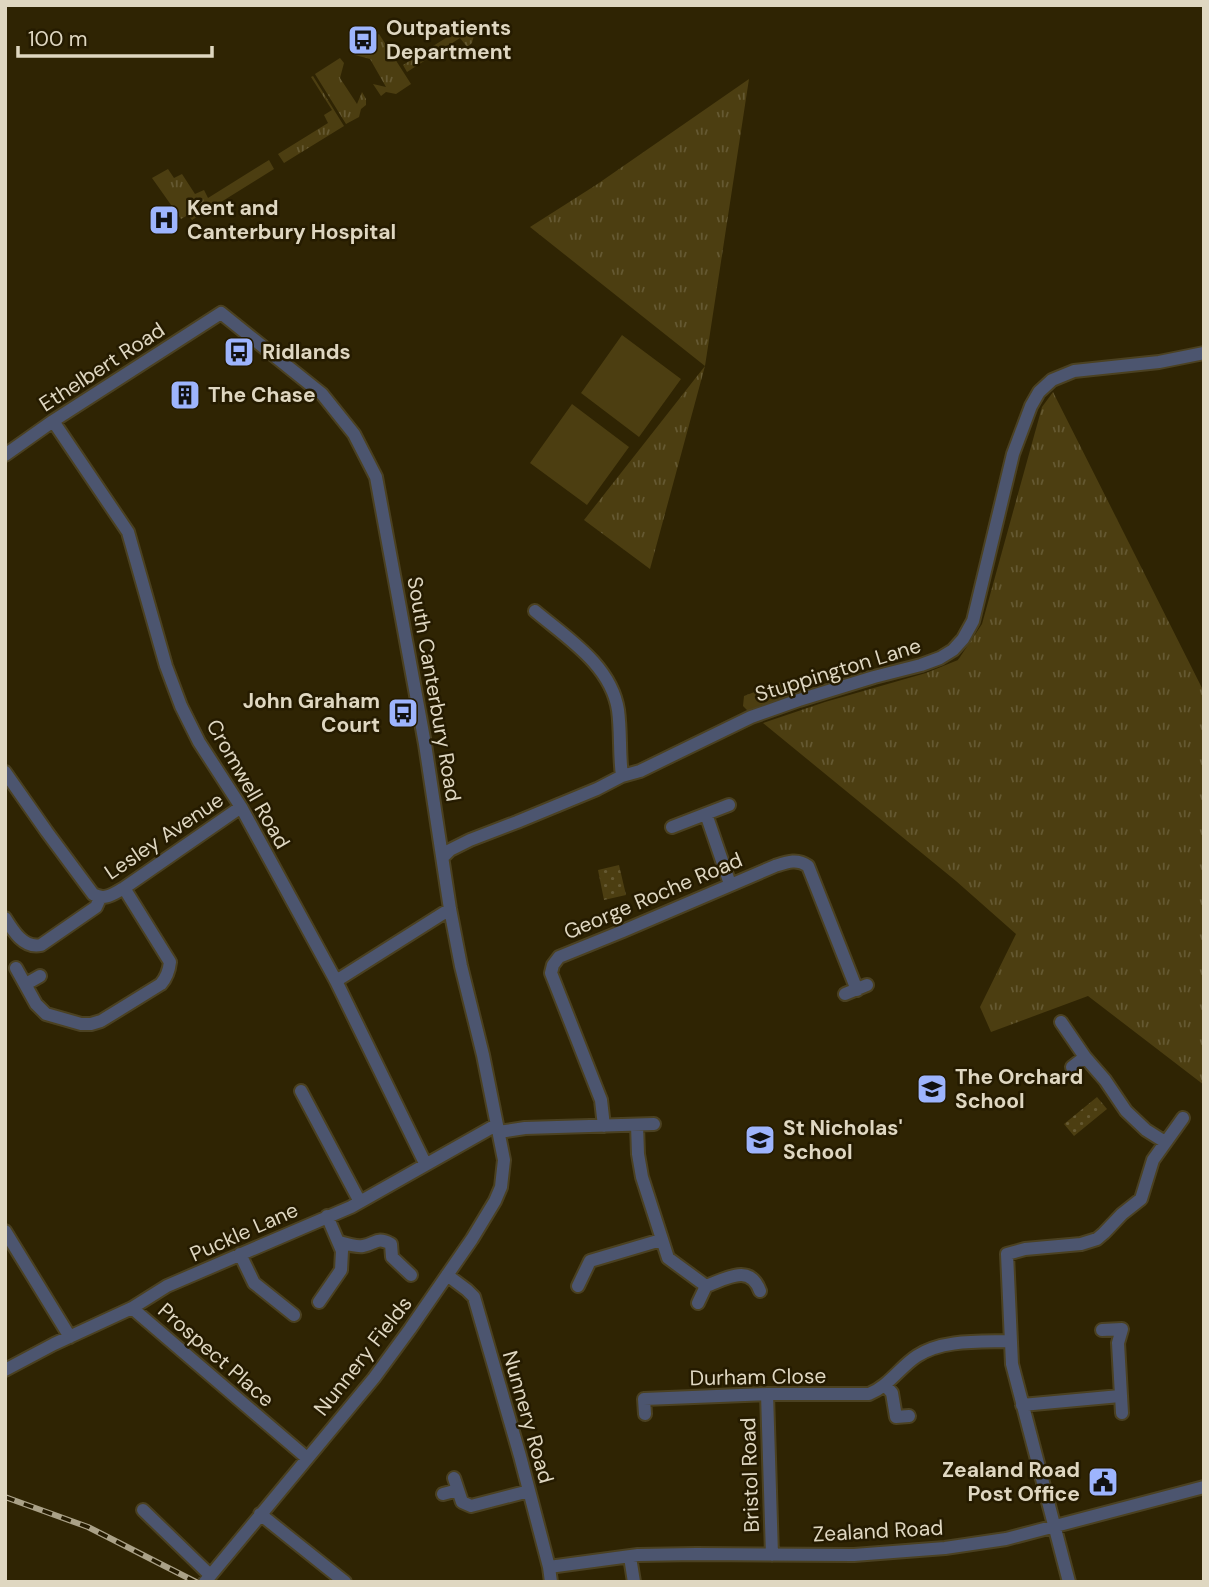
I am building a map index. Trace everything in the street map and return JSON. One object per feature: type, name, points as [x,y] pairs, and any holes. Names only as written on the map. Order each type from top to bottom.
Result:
[{"type":"street","name":"Ethelbert Road","points":[[5,455],[221,313]]},
{"type":"street","name":"South Canterbury Road","points":[[221,313],[322,394],[354,435],[376,477],[425,744],[450,909],[498,1128]]},
{"type":"street","name":"Stuppington Lane","points":[[443,857],[450,850],[470,840],[622,776],[640,771],[760,714],[930,662],[953,650],[973,621],[1013,454],[1039,392],[1052,380],[1074,371],[1159,362],[1204,353]]},
{"type":"street","name":"Cromwell Road","points":[[53,421],[128,532],[166,666],[181,706],[199,742],[241,807],[336,981],[425,1164]]},
{"type":"street","points":[[535,611],[551,616],[596,664],[612,690],[617,706],[622,776]]},
{"type":"street","name":"Lesley Avenue","points":[[5,772],[93,894],[100,898],[106,898],[124,888],[241,807]]},
{"type":"street","points":[[672,827],[729,805]]},
{"type":"street","points":[[706,814],[730,884]]},
{"type":"street","name":"George Roche Road","points":[[604,1126],[601,1100],[551,973],[559,957],[786,862],[802,862],[808,866],[856,990]]},
{"type":"street","points":[[16,968],[40,1009],[46,1014],[81,1024],[101,1021],[161,984],[166,978],[170,962],[124,888]]},
{"type":"street","points":[[5,918],[28,945],[34,947],[41,945],[96,907],[100,898]]},
{"type":"street","points":[[336,981],[450,909]]},
{"type":"street","points":[[26,984],[40,976]]},
{"type":"street","points":[[1061,1022],[1126,1111],[1146,1130],[1165,1142]]},
{"type":"street","points":[[1072,1067],[1085,1057]]},
{"type":"street","points":[[301,1091],[360,1202]]},
{"type":"street","points":[[1069,1582],[1012,1364],[1007,1254],[1025,1249],[1081,1244],[1097,1239],[1141,1199],[1153,1160],[1183,1118]]},
{"type":"street","points":[[498,1128],[654,1124]]},
{"type":"street","points":[[636,1125],[642,1177],[668,1258],[706,1286]]},
{"type":"street","name":"Puckle Lane","points":[[5,1370],[132,1308],[167,1286],[360,1202],[425,1164],[498,1128]]},
{"type":"street","name":"Nunnery Fields","points":[[208,1578],[374,1378],[472,1239],[501,1187],[504,1160],[498,1128]]},
{"type":"street","points":[[319,1302],[341,1270],[342,1251],[327,1216]]},
{"type":"street","points":[[5,1231],[69,1337]]},
{"type":"street","points":[[339,1242],[363,1246],[383,1239],[391,1244],[392,1257],[411,1275]]},
{"type":"street","points":[[578,1286],[590,1261],[662,1240]]},
{"type":"street","points":[[240,1254],[254,1283],[294,1315]]},
{"type":"street","points":[[698,1303],[706,1286],[741,1274],[749,1276],[760,1291]]},
{"type":"street","name":"Nunnery Road","points":[[447,1275],[474,1297],[520,1456],[551,1582]]},
{"type":"street","name":"Prospect Place","points":[[132,1308],[307,1458]]},
{"type":"street","points":[[1102,1331],[1122,1329],[1118,1343],[1122,1413]]},
{"type":"street","name":"Durham Close","points":[[645,1414],[644,1399],[767,1394],[869,1394],[877,1391],[927,1351],[957,1344],[1010,1341]]},
{"type":"street","points":[[885,1385],[892,1393],[896,1417],[909,1416]]},
{"type":"street","name":"Bristol Road","points":[[767,1394],[772,1555]]},
{"type":"street","points":[[1022,1405],[1120,1396]]},
{"type":"street","points":[[443,1494],[456,1484],[462,1502],[471,1506],[529,1491]]},
{"type":"street","name":"Zealand Road","points":[[549,1567],[630,1557],[696,1554],[898,1553],[1006,1539],[1204,1487]]},
{"type":"street","points":[[260,1514],[345,1582]]},
{"type":"street","points":[[144,1516],[208,1578]]},
{"type":"street","points":[[630,1557],[634,1582]]},
{"type":"green space","points":[[468,24],[474,35],[472,43],[467,47],[460,38],[407,72],[403,65]]},
{"type":"green space","points":[[379,34],[411,84],[396,94],[386,92],[381,96],[373,84],[386,87],[370,59],[355,55],[352,50]]},
{"type":"green space","points":[[340,58],[344,63],[340,78],[357,104],[362,92],[366,99],[366,105],[361,109],[359,117],[346,124],[315,74]]},
{"type":"green space","points":[[313,76],[344,126],[284,163],[278,154],[328,123],[324,115],[332,110],[311,77]]},
{"type":"green space","points":[[749,79],[705,366],[530,227],[596,185]]},
{"type":"green space","points":[[269,160],[274,169],[192,220],[188,215],[181,219],[152,178],[168,169],[174,178],[182,174],[195,194],[204,190],[208,198]]},
{"type":"green space","points":[[622,335],[681,379],[639,437],[581,393]]},
{"type":"green space","points":[[705,366],[650,569],[584,520]]},
{"type":"green space","points":[[1053,392],[1204,692],[1204,1085],[1088,996],[991,1032],[980,1007],[1016,934],[956,881],[763,723],[926,673],[958,660],[982,624],[1042,407]]},
{"type":"green space","points":[[572,404],[629,447],[587,505],[530,463]]},
{"type":"green space","points":[[794,677],[811,689],[750,713],[743,706],[744,696]]},
{"type":"green space","points":[[619,865],[626,895],[604,900],[598,870]]},
{"type":"green space","points":[[1097,1097],[1107,1109],[1074,1136],[1064,1124]]},
{"type":"railway","points":[[5,1497],[88,1527],[196,1582]]},
{"type":"place","name":"Outpatients Department","points":[[363,40]]},
{"type":"place","name":"Kent and Canterbury Hospital","points":[[164,220]]},
{"type":"place","name":"Ridlands","points":[[239,352]]},
{"type":"place","name":"The Chase","points":[[185,395]]},
{"type":"place","name":"John Graham Court","points":[[403,713]]},
{"type":"place","name":"The Orchard School","points":[[932,1089]]},
{"type":"place","name":"St Nicholas' School","points":[[760,1140]]},
{"type":"place","name":"Zealand Road Post Office","points":[[1103,1482]]}]
